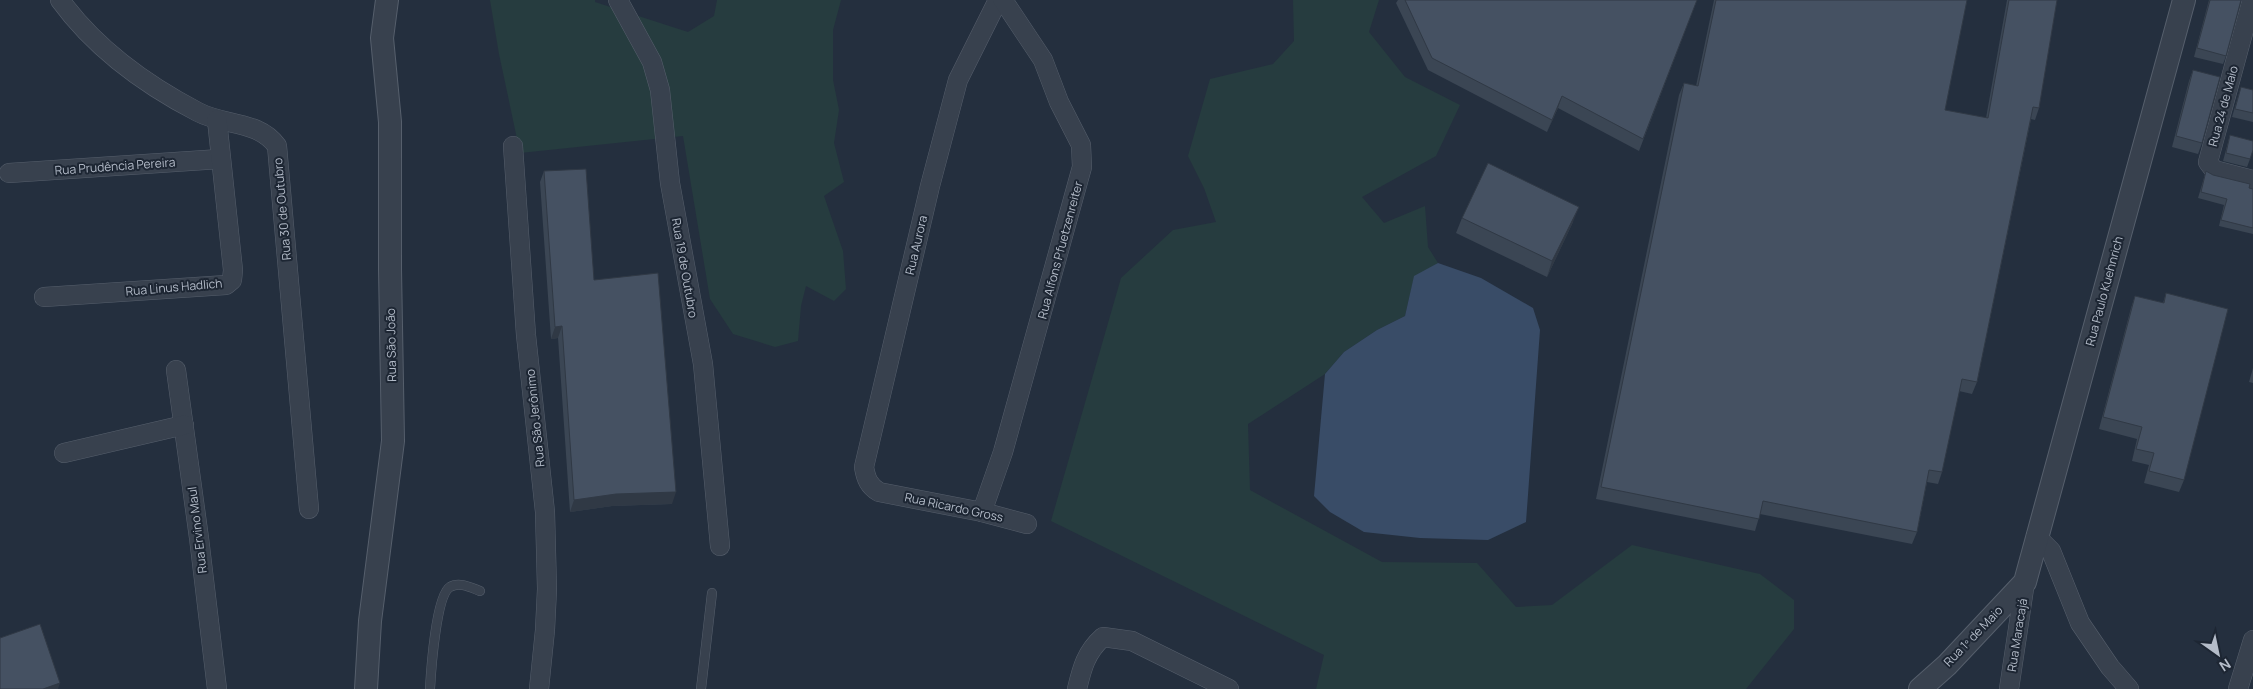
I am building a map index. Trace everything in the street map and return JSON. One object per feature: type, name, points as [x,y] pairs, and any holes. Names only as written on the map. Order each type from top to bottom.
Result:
[{"type":"street","name":"Rua 30 de Outubro","points":[[60,0],[73,18],[126,66],[162,92],[217,120],[255,128],[270,136],[277,146],[309,509]]},
{"type":"street","name":"Rua São João","points":[[366,689],[370,621],[393,441],[390,122],[382,38],[386,0]]},
{"type":"street","name":"Rua 19 de Outubro","points":[[618,0],[652,62],[660,90],[670,183],[703,364],[720,546]]},
{"type":"street","name":"Rua Aurora","points":[[880,492],[873,488],[866,480],[864,467],[926,205],[958,80],[998,0]]},
{"type":"street","name":"Rua Alfons Pfuetzenreiter","points":[[982,512],[1003,452],[1082,167],[1080,145],[1059,102],[1043,60],[1003,0]]},
{"type":"street","name":"Rua Paulo Kuehnrich","points":[[2025,582],[2036,536],[2184,0]]},
{"type":"street","name":"Rua 24 de Maio","points":[[2252,0],[2208,162],[2214,170],[2253,180]]},
{"type":"street","name":"Rua Linus Hadlich","points":[[44,297],[226,285],[232,280],[233,270],[217,120]]},
{"type":"street","name":"Rua São Jerônimo","points":[[513,146],[526,335],[545,512],[547,589],[539,689]]},
{"type":"street","name":"Rua Prudência Pereira","points":[[9,173],[220,159]]},
{"type":"street","name":"Rua Ervino Maul","points":[[176,370],[217,689]]},
{"type":"street","points":[[64,453],[184,425]]},
{"type":"street","name":"Rua Ricardo Gross","points":[[880,492],[982,512],[1027,524]]},
{"type":"street","points":[[2036,536],[2051,551],[2080,622],[2110,667],[2129,689]]},
{"type":"street","name":"Rua 1º de Maio","points":[[1920,689],[1947,665],[2025,582]]},
{"type":"street","name":"Rua Maracajá","points":[[2009,689],[2025,582]]},
{"type":"street","points":[[1077,689],[1082,670],[1092,647],[1103,637],[1132,640],[1208,684],[1229,689]]},
{"type":"street","points":[[2238,689],[2253,640]]},
{"type":"lane","points":[[430,689],[436,628],[442,601],[447,590],[452,585],[461,585],[480,591]]},
{"type":"lane","points":[[700,689],[712,592]]},
{"type":"green space","points":[[490,0],[595,0],[595,2],[688,32],[714,16],[717,0],[841,0],[833,30],[833,80],[839,110],[834,143],[844,182],[824,196],[843,251],[846,289],[834,301],[806,286],[801,306],[798,341],[775,347],[733,334],[710,299],[683,136],[520,153],[499,54]]},
{"type":"green space","points":[[1293,0],[1379,0],[1369,32],[1405,77],[1460,105],[1436,156],[1362,197],[1384,223],[1425,206],[1428,247],[1438,263],[1413,282],[1405,316],[1377,330],[1344,352],[1325,374],[1248,424],[1250,490],[1382,562],[1477,563],[1516,607],[1552,605],[1632,545],[1760,574],[1794,600],[1794,629],[1746,689],[1316,689],[1324,655],[1051,521],[1121,278],[1173,230],[1216,222],[1204,188],[1188,156],[1210,79],[1273,64],[1294,41]]},
{"type":"water","points":[[1438,263],[1481,278],[1533,308],[1540,330],[1526,522],[1488,540],[1420,538],[1364,532],[1330,512],[1314,496],[1325,374],[1344,352],[1377,330],[1405,316],[1414,276]]},
{"type":"building","points":[[1405,0],[1697,0],[1643,139],[1562,96],[1552,120],[1432,58]]},
{"type":"building","points":[[1716,0],[1967,0],[1945,110],[1988,118],[2009,0],[2057,0],[2039,108],[2033,107],[1977,382],[1962,379],[1942,472],[1929,470],[1917,532],[1763,501],[1759,519],[1601,487],[1684,83],[1698,86]]},
{"type":"building","points":[[2210,0],[2241,0],[2226,56],[2197,48]]},
{"type":"building","points":[[2193,70],[2220,77],[2202,143],[2176,136]]},
{"type":"building","points":[[2241,87],[2253,90],[2253,113],[2235,109]]},
{"type":"building","points":[[2230,135],[2253,141],[2250,159],[2226,153]]},
{"type":"building","points":[[1488,163],[1579,207],[1552,261],[1462,218]]},
{"type":"building","points":[[586,169],[594,280],[658,273],[676,492],[616,494],[574,500],[562,326],[555,327],[544,171]]},
{"type":"building","points":[[2206,171],[2213,175],[2250,184],[2249,188],[2253,189],[2253,228],[2221,220],[2227,199],[2201,192]]},
{"type":"building","points":[[2166,293],[2228,309],[2184,480],[2149,471],[2154,453],[2136,449],[2142,427],[2103,417],[2135,296],[2164,303]]},
{"type":"building","points":[[40,624],[60,683],[43,689],[0,689],[0,638]]}]
